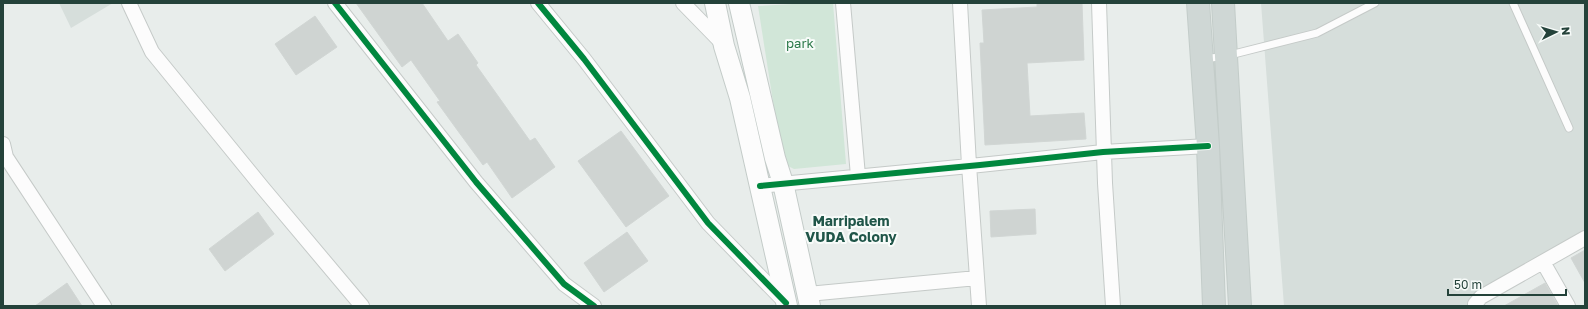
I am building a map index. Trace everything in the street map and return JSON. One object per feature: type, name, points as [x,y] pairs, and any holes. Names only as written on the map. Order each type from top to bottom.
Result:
[{"type":"main road","points":[[1198,3],[1208,146],[1214,306]]},
{"type":"main road","points":[[1223,3],[1240,306]]},
{"type":"street","points":[[128,3],[152,52],[262,187],[362,306]]},
{"type":"street","points":[[335,3],[476,182],[564,284],[594,306]]},
{"type":"street","points":[[538,3],[584,59],[708,223],[786,305]]},
{"type":"street","points":[[683,3],[724,46]]},
{"type":"street","points":[[715,3],[724,46],[740,98],[786,305]]},
{"type":"street","points":[[739,3],[775,158],[783,183],[809,300],[977,278]]},
{"type":"street","points":[[843,3],[858,176]]},
{"type":"street","points":[[960,3],[979,306]]},
{"type":"street","points":[[1098,3],[1104,152],[1113,306]]},
{"type":"street","points":[[3,144],[6,157],[104,306]]},
{"type":"street","points":[[760,186],[1104,152],[1208,146]]},
{"type":"street","points":[[1475,306],[1481,297],[1585,238]]},
{"type":"street","points":[[1543,262],[1568,306]]},
{"type":"lane","points":[[1202,60],[1226,56],[1317,33],[1375,3]]},
{"type":"lane","points":[[1513,3],[1569,128]]},
{"type":"shaded area","points":[[59,3],[113,3],[71,28]]},
{"type":"shaded area","points":[[1261,3],[1585,3],[1585,239],[1468,306],[1284,306]]},
{"type":"green space","name":"park","points":[[833,3],[846,164],[794,169],[788,166],[777,127],[758,6]]},
{"type":"building","points":[[356,3],[422,3],[448,41],[458,34],[478,63],[476,65],[530,141],[535,138],[555,167],[512,198],[487,162],[483,165],[458,131],[437,102],[440,101],[411,60],[402,67]]},
{"type":"building","points":[[1082,3],[1084,60],[1027,63],[1030,116],[1084,113],[1086,139],[985,145],[980,43],[984,43],[982,10],[1037,7],[1037,4]]},
{"type":"building","points":[[315,16],[337,47],[296,75],[275,44]]},
{"type":"building","points":[[621,131],[669,196],[626,227],[578,161]]},
{"type":"building","points":[[1035,209],[1036,234],[991,237],[990,211]]},
{"type":"building","points":[[258,212],[274,234],[225,271],[209,249]]},
{"type":"building","points":[[627,232],[648,261],[604,292],[584,263]]},
{"type":"building","points":[[1585,250],[1585,283],[1571,258]]},
{"type":"building","points":[[67,283],[82,306],[35,306]]},
{"type":"building","points":[[1545,283],[1558,306],[1504,306]]},
{"type":"cycle path","points":[[335,3],[476,182],[564,284],[594,306]]},
{"type":"cycle path","points":[[538,3],[584,59],[708,223],[786,303]]},
{"type":"cycle path","points":[[760,186],[1103,152],[1208,146]]},
{"type":"district","name":"Marripalem VUDA Colony","points":[[851,228]]}]
